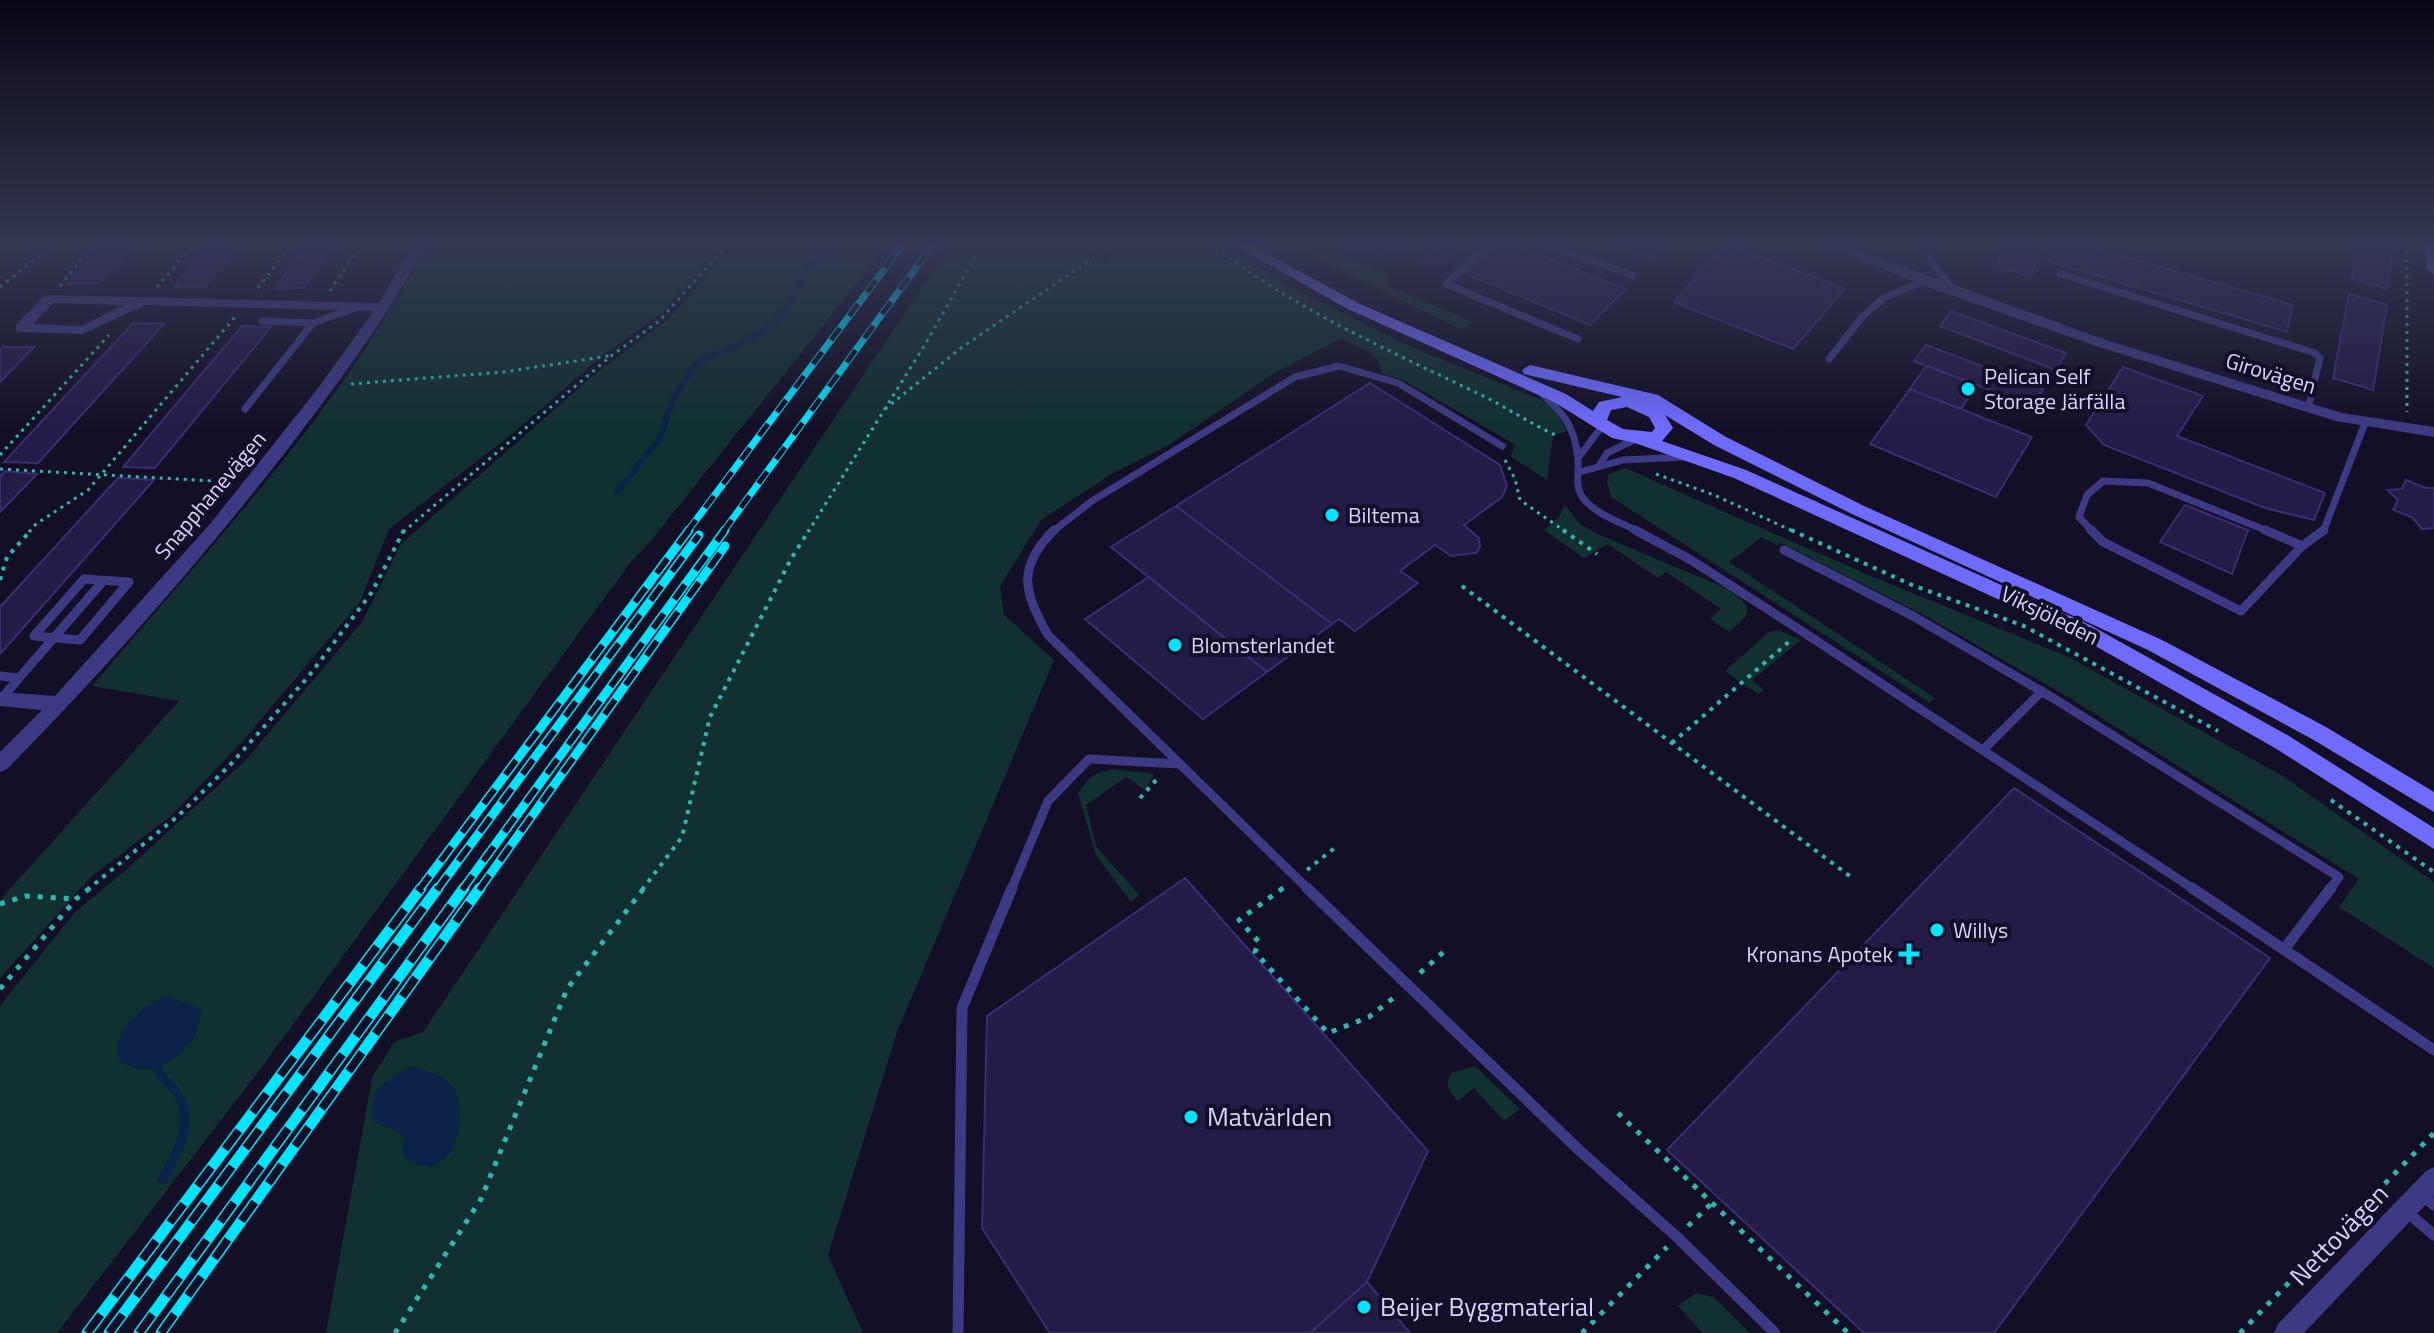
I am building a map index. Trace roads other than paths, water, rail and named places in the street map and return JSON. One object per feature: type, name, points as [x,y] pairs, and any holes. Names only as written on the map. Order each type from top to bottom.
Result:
[{"type":"main road","name":"Viksjöleden","points":[[1352,305],[1530,377],[1641,404],[1731,459],[1858,510]]},
{"type":"main road","name":"Viksjöleden","points":[[1380,305],[1530,377],[1618,434],[1699,458],[1978,580],[2083,630],[2282,742],[2434,840]]},
{"type":"main road","name":"Viksjöleden","points":[[1530,377],[1652,399],[1720,441],[1858,510],[2155,645],[2319,733],[2434,803]]},
{"type":"main road","points":[[1601,422],[1602,408],[1622,401]]},
{"type":"main road","points":[[1639,440],[1655,437],[1662,431],[1664,425],[1659,416]]},
{"type":"street","points":[[43,305],[21,328],[83,330],[133,305]]},
{"type":"street","points":[[291,305],[384,307]]},
{"type":"street","name":"Girovägen","points":[[1993,305],[2308,408],[2365,423],[2434,432]]},
{"type":"street","name":"Snapphanevägen","points":[[0,764],[61,704],[254,483],[328,387],[384,307]]},
{"type":"street","points":[[1,699],[61,704]]},
{"type":"street","name":"Nettovägen","points":[[2287,1333],[2423,1197]]},
{"type":"lane","points":[[1497,305],[1578,339]]},
{"type":"lane","points":[[1829,359],[1875,305]]},
{"type":"lane","points":[[2161,305],[2315,353],[2320,358],[2308,408]]},
{"type":"lane","points":[[262,321],[313,323],[357,307]]},
{"type":"lane","points":[[245,409],[313,323]]},
{"type":"lane","points":[[1502,446],[1398,383],[1339,366],[1295,377],[1092,501],[1059,525],[1038,546],[1026,572],[1030,603],[1048,635],[1179,764],[1579,1150],[1677,1237],[1775,1333]]},
{"type":"lane","points":[[1530,377],[1565,415],[1574,434],[1580,472],[1579,491],[1594,508],[1691,560],[1797,628],[2285,948],[2434,1050]]},
{"type":"lane","points":[[1578,458],[1601,422]]},
{"type":"lane","points":[[2302,546],[2201,502],[2148,483],[2103,481],[2087,495],[2079,517],[2103,542],[2241,611],[2302,546],[2323,532],[2365,423]]},
{"type":"lane","points":[[1599,466],[1607,453],[1639,440]]},
{"type":"lane","points":[[1580,472],[1648,457],[1699,458]]},
{"type":"lane","points":[[1784,550],[1913,616],[2042,691],[2339,877],[2285,948]]},
{"type":"lane","points":[[84,579],[104,580],[129,582],[80,640],[34,636],[84,579]]},
{"type":"lane","points":[[1,699],[104,580]]},
{"type":"lane","points":[[0,676],[19,678]]},
{"type":"lane","points":[[1984,749],[2042,691]]},
{"type":"lane","points":[[958,1333],[962,1008],[1048,801],[1089,759],[1179,764]]},
{"type":"lane","points":[[2423,1197],[2434,1235]]},
{"type":"water","points":[[165,996],[200,1008],[200,1022],[186,1048],[161,1066],[146,1069],[132,1067],[118,1059],[117,1048],[124,1029],[138,1014]]},
{"type":"water","points":[[411,1067],[446,1080],[459,1104],[455,1143],[448,1155],[432,1167],[411,1163],[401,1152],[405,1140],[398,1131],[374,1123],[373,1103],[380,1088],[393,1076]]},
{"type":"waterway","points":[[617,492],[660,438],[672,402],[691,370],[701,360],[741,344],[770,326],[789,305]]},
{"type":"waterway","points":[[158,1062],[159,1071],[176,1092],[184,1114],[182,1137],[162,1180]]},
{"type":"railway","points":[[687,532],[857,305]]},
{"type":"railway","points":[[723,532],[889,305]]},
{"type":"railway","points":[[419,890],[689,530]]},
{"type":"railway","points":[[462,890],[725,530]]},
{"type":"railway","points":[[437,890],[699,535]]},
{"type":"railway","points":[[479,890],[725,546]]},
{"type":"railway","points":[[87,1333],[421,888]]},
{"type":"railway","points":[[109,1333],[438,888]]},
{"type":"railway","points":[[139,1333],[464,888]]},
{"type":"railway","points":[[161,1333],[480,888]]},
{"type":"place","name":"Pelican Self Storage Järfälla","points":[[1968,389]]},
{"type":"place","name":"Biltema","points":[[1332,515]]},
{"type":"place","name":"Blomsterlandet","points":[[1175,645]]},
{"type":"place","name":"Willys","points":[[1937,930]]},
{"type":"place","name":"Kronans Apotek","points":[[1909,954]]},
{"type":"place","name":"Matvärlden","points":[[1191,1117]]},
{"type":"place","name":"Beijer Byggmaterial","points":[[1364,1307]]}]
